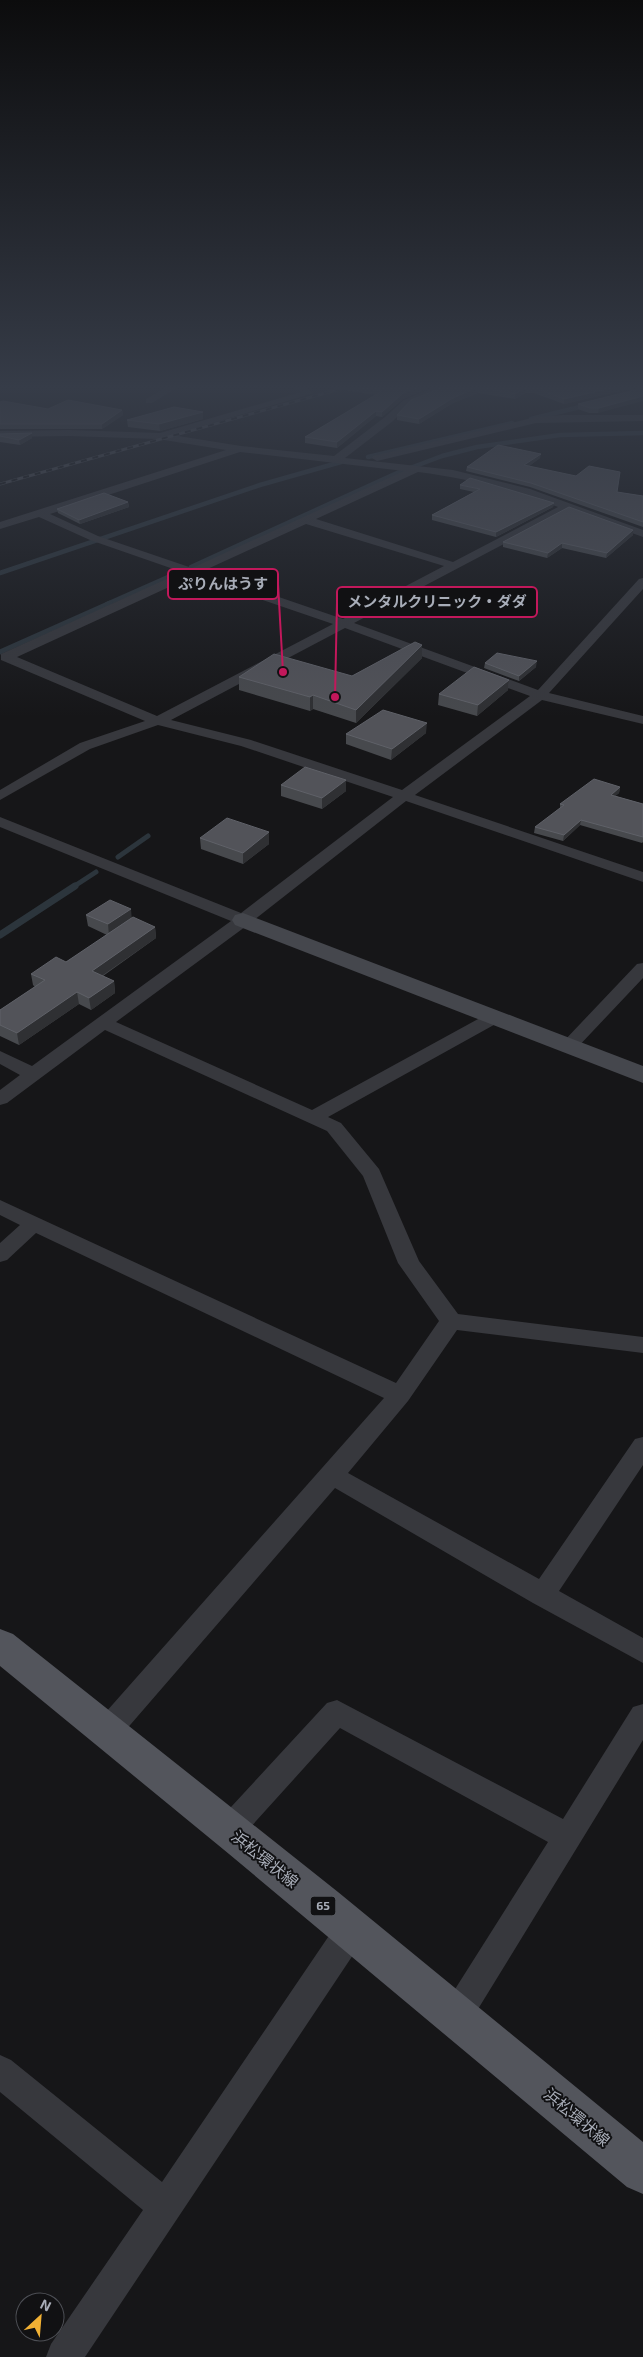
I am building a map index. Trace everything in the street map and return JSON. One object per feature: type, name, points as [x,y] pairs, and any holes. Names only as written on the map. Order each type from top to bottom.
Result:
[{"type":"main road","name":"浜松環状線","points":[[0,1646],[108,1730],[352,1929],[643,2171]]},
{"type":"street","points":[[0,526],[90,497]]},
{"type":"street","points":[[352,497],[306,520],[6,657],[158,721],[246,743],[643,877]]},
{"type":"street","points":[[543,497],[604,522],[643,534]]},
{"type":"street","points":[[0,796],[85,746],[115,734],[158,721],[277,657],[345,624],[452,565],[568,506]]},
{"type":"street","points":[[39,513],[97,539],[345,624],[540,696],[640,715]]},
{"type":"street","points":[[306,520],[452,565]]},
{"type":"street","points":[[0,1099],[104,1024],[404,796],[540,696],[643,582]]},
{"type":"street","points":[[0,822],[243,920],[643,1075]]},
{"type":"street","points":[[569,1046],[643,968]]},
{"type":"street","points":[[314,1117],[494,1018]]},
{"type":"street","points":[[104,1024],[334,1127],[372,1174],[409,1263],[451,1321],[643,1344]]},
{"type":"street","points":[[0,1057],[33,1074]]},
{"type":"street","points":[[0,1207],[400,1395]]},
{"type":"street","points":[[0,1255],[33,1224]]},
{"type":"street","points":[[108,1730],[400,1395],[451,1321]]},
{"type":"street","points":[[542,1595],[643,1446]]},
{"type":"street","points":[[332,1475],[643,1651]]},
{"type":"street","points":[[229,1830],[337,1712],[568,1837]]},
{"type":"street","points":[[456,2016],[643,1716]]},
{"type":"street","points":[[66,2356],[352,1929]]},
{"type":"street","points":[[0,2071],[166,2208]]},
{"type":"building","points":[[92,497],[115,497],[128,502],[79,520],[57,509]]},
{"type":"building","points":[[465,497],[534,497],[554,503],[496,532],[432,515]]},
{"type":"building","points":[[571,497],[643,497],[643,522]]},
{"type":"building","points":[[569,507],[633,530],[607,553],[562,543],[548,553],[503,542]]},
{"type":"building","points":[[415,642],[422,645],[356,710],[313,695],[310,697],[239,677],[274,654],[352,676]]},
{"type":"building","points":[[497,653],[537,661],[519,676],[485,663]]},
{"type":"building","points":[[474,667],[509,680],[478,705],[439,694]]},
{"type":"building","points":[[383,710],[427,723],[392,749],[346,734]]},
{"type":"building","points":[[305,767],[346,780],[322,798],[281,785]]},
{"type":"building","points":[[594,779],[620,787],[611,795],[643,804],[643,837],[581,820],[564,835],[535,827],[564,805],[560,804]]},
{"type":"building","points":[[227,818],[269,832],[243,853],[200,838]]},
{"type":"building","points":[[110,900],[131,909],[108,924],[86,915]]},
{"type":"building","points":[[133,917],[155,927],[92,971],[114,981],[89,998],[77,992],[17,1033],[0,1025],[0,1010],[45,980],[31,974],[56,957],[66,962]]},
{"type":"waterway","points":[[0,573],[225,497]]},
{"type":"waterway","points":[[191,567],[344,497]]},
{"type":"waterway","points":[[107,604],[177,573]]},
{"type":"waterway","points":[[0,652],[110,603]]},
{"type":"waterway","points":[[118,857],[148,836]]},
{"type":"waterway","points":[[73,887],[96,872]]},
{"type":"waterway","points":[[0,935],[75,886]]},
{"type":"place","name":"ぷりんはうす","points":[[283,672]]},
{"type":"place","name":"メンタルクリニック・ダダ","points":[[335,697]]}]
